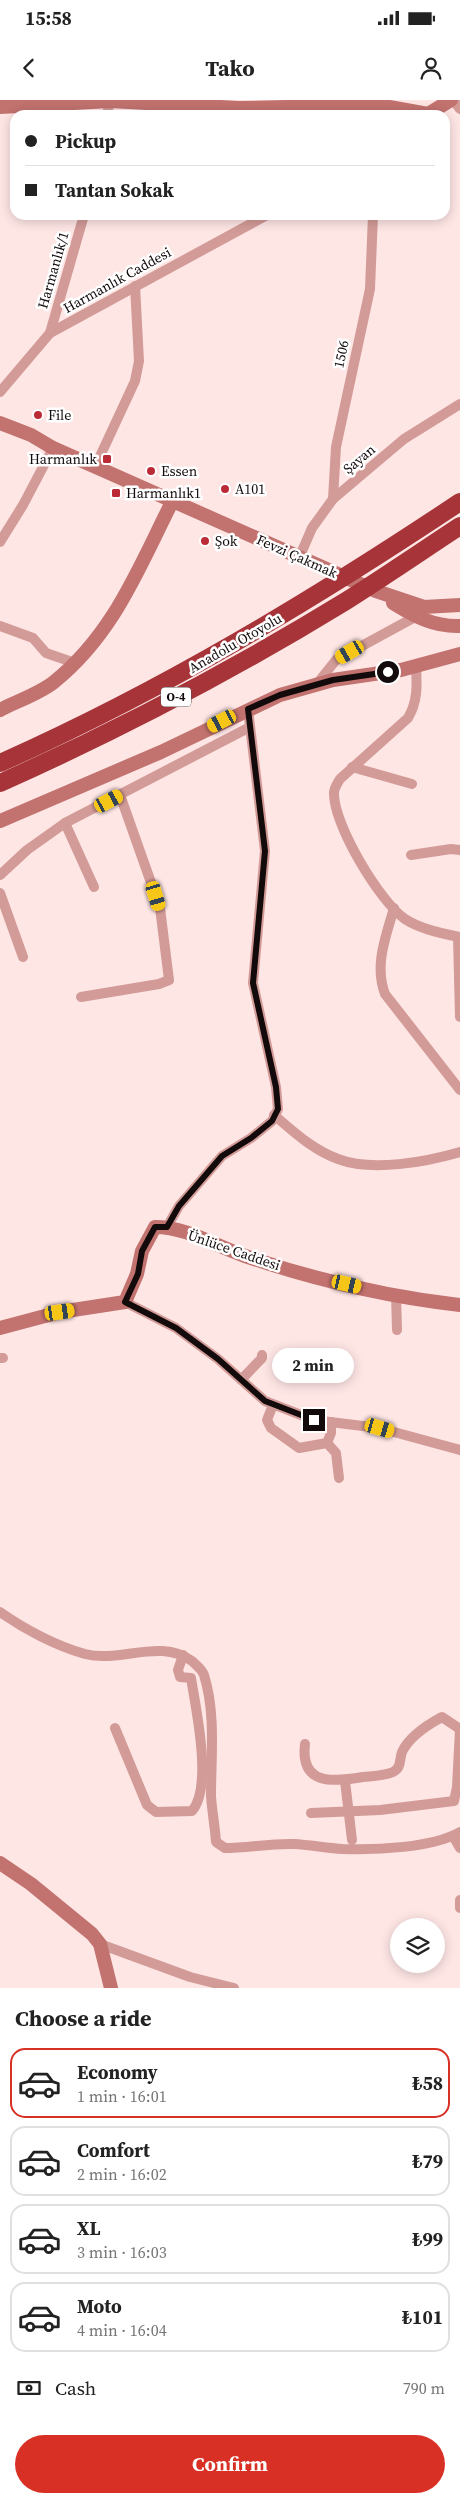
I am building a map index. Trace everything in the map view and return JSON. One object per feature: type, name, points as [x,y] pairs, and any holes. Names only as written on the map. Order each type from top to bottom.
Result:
[{"type":"highway","name":"Anadolu Otoyolu","points":[[0,763],[181,674],[358,570],[460,502]]},
{"type":"highway","name":"Anadolu Otoyolu","points":[[0,784],[172,699],[346,600],[377,585],[460,526]]},
{"type":"street","points":[[436,110],[452,100],[460,109]]},
{"type":"street","points":[[268,110],[380,105],[404,110]]},
{"type":"street","points":[[0,107],[199,110]]},
{"type":"street","name":"Harmanlık/1","points":[[50,333],[83,220]]},
{"type":"street","points":[[242,220],[243,227]]},
{"type":"street","name":"Harmanlık Caddesi","points":[[0,392],[50,333],[257,220]]},
{"type":"street","name":"1506","points":[[333,499],[336,447],[370,289],[373,220]]},
{"type":"street","points":[[95,467],[135,380],[138,361],[134,286]]},
{"type":"street","name":"Şayan","points":[[299,558],[312,528],[333,499],[404,439],[460,404]]},
{"type":"street","points":[[0,423],[31,435],[53,448]]},
{"type":"street","points":[[0,431],[53,448]]},
{"type":"street","points":[[0,542],[53,448]]},
{"type":"street","name":"Fevzi Çakmak","points":[[53,448],[299,558],[377,585]]},
{"type":"street","points":[[0,710],[52,683],[75,663],[102,635],[118,610],[172,502]]},
{"type":"street","points":[[377,585],[424,607],[460,605]]},
{"type":"street","points":[[377,585],[415,617],[445,626],[460,626]]},
{"type":"street","points":[[315,686],[336,660],[415,617]]},
{"type":"street","points":[[0,626],[33,638],[46,653],[75,663]]},
{"type":"street","points":[[0,821],[161,752],[280,695],[333,680],[361,678],[460,654]]},
{"type":"street","points":[[416,666],[417,694],[408,718],[352,768],[335,787],[335,806],[342,829],[354,852],[404,919],[416,925],[459,937],[460,1018]]},
{"type":"street","points":[[125,1302],[138,1274],[142,1251],[155,1227],[167,1227],[179,1206],[222,1156],[251,1138],[272,1121],[278,1109],[276,1087],[253,983],[265,851],[248,709]]},
{"type":"street","points":[[0,875],[27,850],[65,823],[250,727]]},
{"type":"street","points":[[352,768],[412,784]]},
{"type":"street","points":[[81,997],[160,984],[169,980],[160,908],[120,795]]},
{"type":"street","points":[[65,823],[94,887]]},
{"type":"street","points":[[411,855],[451,849],[460,850]]},
{"type":"street","points":[[0,893],[23,957]]},
{"type":"street","points":[[394,908],[382,955],[380,970],[383,988],[460,1090]]},
{"type":"street","points":[[274,1115],[308,1143],[338,1159],[354,1163],[425,1162],[460,1152]]},
{"type":"street","name":"Ünlüce Caddesi","points":[[167,1227],[202,1238],[245,1256],[328,1279],[396,1294],[460,1305]]},
{"type":"street","points":[[396,1294],[397,1330]]},
{"type":"street","points":[[0,1328],[60,1312],[125,1302],[176,1328],[218,1359],[265,1401],[273,1405],[314,1420],[380,1428],[460,1450]]},
{"type":"street","points":[[241,1380],[254,1368],[262,1358],[262,1355]]},
{"type":"street","points":[[273,1405],[267,1420],[271,1428],[299,1448],[327,1443]]},
{"type":"street","points":[[327,1443],[331,1432],[331,1422]]},
{"type":"street","points":[[327,1443],[336,1453],[339,1478]]},
{"type":"street","points":[[0,1612],[14,1622],[85,1654],[111,1657],[164,1650],[182,1654],[204,1673],[210,1710],[211,1799],[216,1842],[225,1848],[293,1844],[345,1849],[370,1848],[412,1845],[456,1834],[460,1848]]},
{"type":"street","points":[[115,1728],[147,1805],[156,1812],[192,1812],[198,1805],[202,1789],[202,1755],[191,1678],[180,1677],[178,1670],[182,1654]]},
{"type":"street","points":[[305,1744],[305,1760],[310,1772],[321,1779],[345,1782],[393,1772],[400,1765],[402,1752],[408,1744],[430,1723],[442,1717],[460,1729],[457,1787],[454,1801],[311,1813]]},
{"type":"street","points":[[345,1782],[352,1840]]},
{"type":"street","points":[[0,1863],[31,1884],[92,1934],[100,1944],[110,1988]]},
{"type":"street","points":[[460,1900],[460,1908]]},
{"type":"street","points":[[100,1944],[190,1977],[234,1988]]},
{"type":"place","name":"File","points":[[38,415]]},
{"type":"place","name":"Harmanlık","points":[[107,459]]},
{"type":"place","name":"Essen","points":[[151,471]]},
{"type":"place","name":"A101","points":[[225,489]]},
{"type":"place","name":"Harmanlık1","points":[[116,493]]},
{"type":"place","name":"Şok","points":[[205,541]]},
{"type":"route","points":[[314,1420],[289,1412],[265,1401],[218,1359],[176,1328],[125,1302],[138,1274],[142,1251],[155,1227],[167,1227],[179,1206],[222,1156],[251,1138],[272,1121],[278,1109],[276,1087],[253,983],[265,851],[248,709],[280,695],[333,680],[361,678],[388,672]]}]
